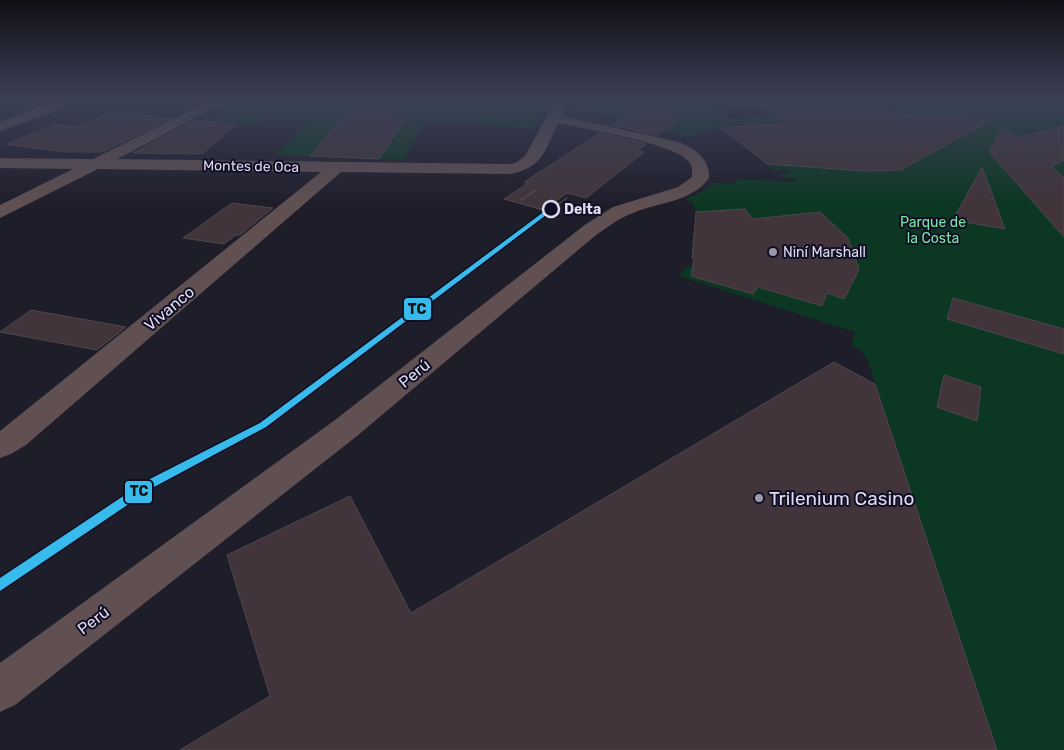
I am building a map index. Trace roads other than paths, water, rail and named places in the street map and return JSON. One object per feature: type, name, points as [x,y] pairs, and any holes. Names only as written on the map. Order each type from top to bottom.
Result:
[{"type":"street","points":[[0,212],[154,135]]},
{"type":"street","name":"Montes de Oca","points":[[0,162],[502,170],[518,168],[532,159],[544,135]]},
{"type":"street","name":"Perú","points":[[0,690],[346,428],[589,231],[625,208],[684,191],[694,185],[701,176],[701,167],[696,159],[673,144],[643,135]]},
{"type":"street","name":"Vivanco","points":[[5,439],[337,167]]},
{"type":"tram line","points":[[521,200],[536,190]]},
{"type":"tram line","points":[[551,209],[567,198]]},
{"type":"place","name":"Delta","points":[[551,209]]},
{"type":"place","name":"Niní Marshall","points":[[773,252]]},
{"type":"place","name":"Trilenium Casino","points":[[759,498]]},
{"type":"park label","name":"Parque de la Costa","points":[[933,230]]}]
